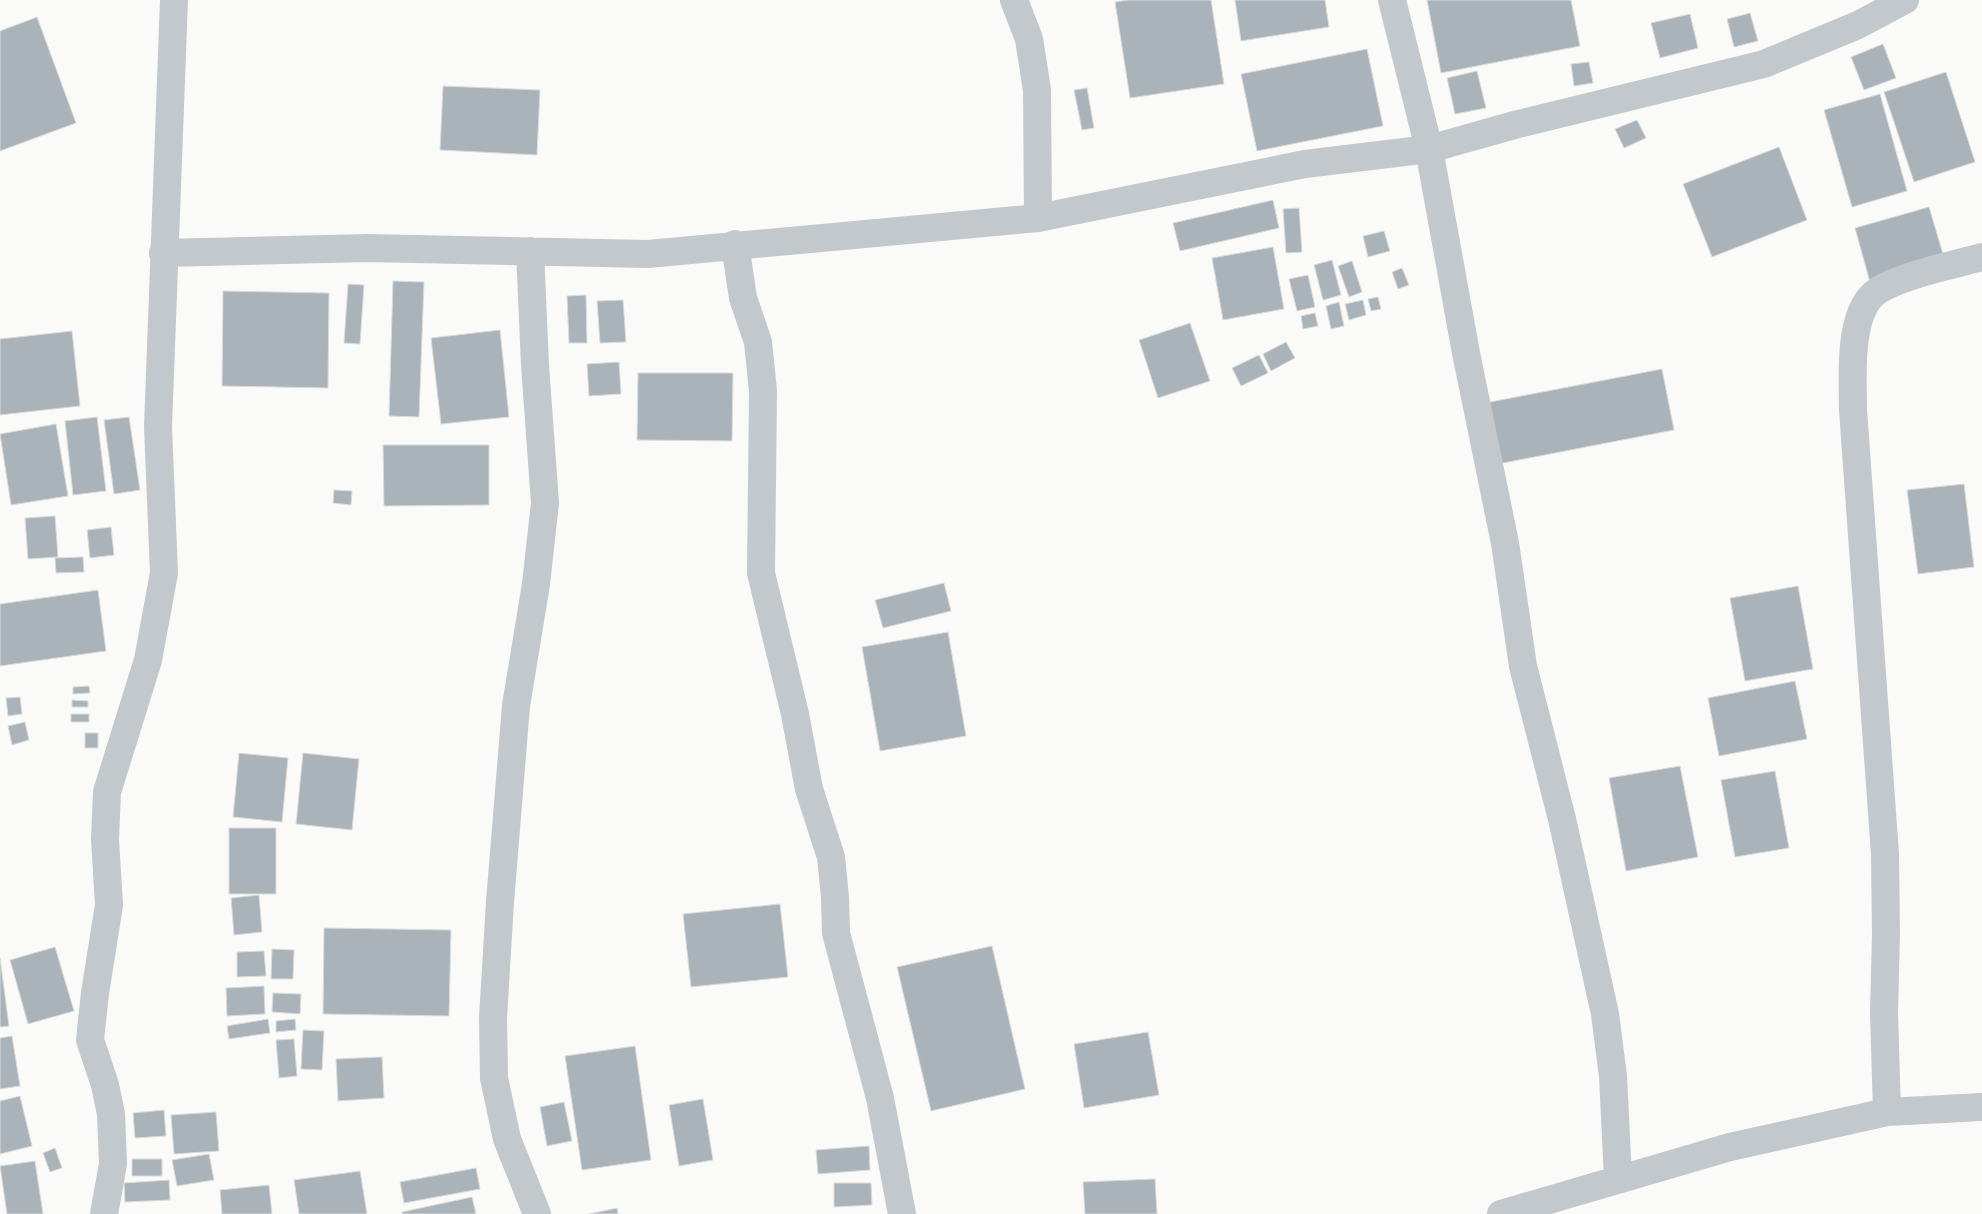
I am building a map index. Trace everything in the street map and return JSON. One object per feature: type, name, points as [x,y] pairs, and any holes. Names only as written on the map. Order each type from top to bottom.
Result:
[{"type":"street","points":[[104,1214],[113,1164],[112,1114],[105,1085],[90,1040],[95,992],[109,905],[105,839],[107,792],[148,660],[164,572],[158,427],[163,253],[174,0]]},
{"type":"street","points":[[1014,0],[1029,39],[1037,90],[1038,218]]},
{"type":"street","points":[[1392,0],[1429,149],[1466,353],[1505,543],[1523,666],[1562,819],[1605,1014],[1613,1076],[1618,1178]]},
{"type":"street","points":[[163,253],[367,248],[648,254],[735,244],[869,235],[1038,218],[1305,164],[1429,149],[1518,124],[1764,64],[1858,25],[1905,0]]},
{"type":"street","points":[[735,244],[743,298],[758,342],[763,390],[761,573],[795,714],[809,789],[831,858],[836,933],[880,1098],[902,1214]]},
{"type":"street","points":[[530,251],[535,365],[545,504],[536,584],[516,706],[493,1018],[494,1078],[506,1139],[537,1214]]},
{"type":"street","points":[[1886,1112],[1884,1013],[1886,934],[1885,854],[1854,420],[1852,349],[1860,314],[1878,290],[1982,257]]},
{"type":"street","points":[[1501,1214],[1618,1178],[1730,1147],[1886,1112],[1982,1107]]},
{"type":"building","points":[[1128,0],[1211,0],[1224,84],[1130,98],[1115,2]]},
{"type":"building","points":[[1235,0],[1325,0],[1329,27],[1241,41]]},
{"type":"building","points":[[1427,0],[1571,0],[1580,46],[1441,73]]},
{"type":"building","points":[[1750,13],[1758,41],[1734,47],[1727,19]]},
{"type":"building","points":[[1690,14],[1698,48],[1660,58],[1651,23]]},
{"type":"building","points":[[37,17],[76,123],[0,151],[0,31]]},
{"type":"building","points":[[1883,44],[1896,78],[1864,90],[1851,57]]},
{"type":"building","points":[[1367,49],[1383,126],[1257,151],[1241,74]]},
{"type":"building","points":[[1589,62],[1593,83],[1574,86],[1571,64]]},
{"type":"building","points":[[1477,71],[1486,108],[1455,114],[1447,78]]},
{"type":"building","points":[[1946,72],[1975,162],[1914,182],[1884,92]]},
{"type":"building","points":[[443,86],[540,90],[537,155],[440,150]]},
{"type":"building","points":[[1087,88],[1094,128],[1082,130],[1074,90]]},
{"type":"building","points":[[1880,94],[1907,191],[1852,207],[1824,110]]},
{"type":"building","points":[[1637,120],[1646,138],[1624,148],[1615,129]]},
{"type":"building","points":[[1779,147],[1807,220],[1712,257],[1683,184]]},
{"type":"building","points":[[1273,200],[1279,228],[1180,251],[1173,223]]},
{"type":"building","points":[[1929,207],[1946,264],[1871,286],[1855,228]]},
{"type":"building","points":[[1299,208],[1302,252],[1286,253],[1283,209]]},
{"type":"building","points":[[1384,231],[1390,251],[1368,257],[1363,236]]},
{"type":"building","points":[[1273,247],[1284,309],[1223,320],[1212,258]]},
{"type":"building","points":[[1332,260],[1341,295],[1323,300],[1314,265]]},
{"type":"building","points":[[1352,261],[1362,292],[1349,297],[1338,266]]},
{"type":"building","points":[[1402,268],[1409,285],[1398,289],[1392,272]]},
{"type":"building","points":[[1308,275],[1315,307],[1297,311],[1289,279]]},
{"type":"building","points":[[393,281],[424,282],[419,417],[389,416]]},
{"type":"building","points":[[348,284],[364,285],[360,344],[344,343]]},
{"type":"building","points":[[223,291],[329,293],[328,388],[222,386]]},
{"type":"building","points":[[586,295],[587,343],[569,343],[567,296]]},
{"type":"building","points":[[1378,297],[1381,309],[1371,311],[1368,299]]},
{"type":"building","points":[[623,300],[626,342],[600,343],[597,301]]},
{"type":"building","points":[[1363,300],[1366,315],[1349,320],[1345,304]]},
{"type":"building","points":[[1339,302],[1344,326],[1331,329],[1326,306]]},
{"type":"building","points":[[1315,313],[1318,326],[1303,329],[1301,316]]},
{"type":"building","points":[[1190,323],[1210,381],[1158,398],[1139,340]]},
{"type":"building","points":[[500,330],[509,417],[441,424],[431,338]]},
{"type":"building","points":[[72,331],[80,406],[0,415],[0,339]]},
{"type":"building","points":[[1286,342],[1295,358],[1271,371],[1263,354]]},
{"type":"building","points":[[1259,355],[1268,373],[1241,386],[1232,368]]},
{"type":"building","points":[[619,362],[621,394],[589,396],[587,364]]},
{"type":"building","points":[[1662,369],[1674,430],[1498,464],[1485,403]]},
{"type":"building","points":[[638,373],[733,373],[732,441],[637,440]]},
{"type":"building","points":[[97,417],[106,491],[73,495],[65,421]]},
{"type":"building","points":[[129,417],[140,490],[114,494],[104,420]]},
{"type":"building","points":[[56,424],[68,496],[11,505],[0,434]]},
{"type":"building","points":[[383,445],[489,445],[489,505],[384,506]]},
{"type":"building","points":[[1964,484],[1974,567],[1918,574],[1907,490]]},
{"type":"building","points":[[334,490],[352,491],[351,505],[333,503]]},
{"type":"building","points":[[55,516],[58,557],[28,559],[25,518]]},
{"type":"building","points":[[111,527],[114,555],[90,558],[87,530]]},
{"type":"building","points":[[83,557],[84,572],[56,573],[55,558]]},
{"type":"building","points":[[944,583],[951,611],[883,628],[875,600]]},
{"type":"building","points":[[1798,586],[1813,669],[1745,681],[1730,598]]},
{"type":"building","points":[[98,590],[106,651],[0,666],[0,604]]},
{"type":"building","points":[[948,632],[966,736],[880,751],[862,647]]},
{"type":"building","points":[[1795,681],[1807,739],[1719,756],[1708,698]]},
{"type":"building","points":[[89,686],[90,693],[73,694],[73,687]]},
{"type":"building","points":[[20,697],[22,714],[8,716],[6,698]]},
{"type":"building","points":[[72,700],[88,701],[88,707],[72,707]]},
{"type":"building","points":[[71,714],[89,714],[89,722],[71,722]]},
{"type":"building","points":[[25,722],[29,740],[12,745],[8,726]]},
{"type":"building","points":[[85,733],[98,733],[98,748],[85,748]]},
{"type":"building","points":[[239,753],[288,758],[282,822],[233,817]]},
{"type":"building","points":[[303,753],[359,759],[352,830],[296,824]]},
{"type":"building","points":[[1680,766],[1698,857],[1626,871],[1609,778]]},
{"type":"building","points":[[1775,771],[1789,848],[1735,857],[1721,780]]},
{"type":"building","points":[[229,828],[276,828],[276,894],[229,894]]},
{"type":"building","points":[[259,895],[262,932],[234,935],[231,898]]},
{"type":"building","points":[[780,904],[788,977],[691,987],[683,914]]},
{"type":"building","points":[[324,928],[451,930],[449,1016],[323,1014]]},
{"type":"building","points":[[992,946],[1025,1089],[931,1111],[897,967]]},
{"type":"building","points":[[55,947],[74,1011],[28,1024],[10,960]]},
{"type":"building","points":[[272,949],[294,950],[293,979],[271,979]]},
{"type":"building","points":[[264,951],[266,976],[237,977],[237,952]]},
{"type":"building","points":[[0,958],[9,1026],[0,1027]]},
{"type":"building","points":[[264,986],[265,1014],[227,1016],[226,988]]},
{"type":"building","points":[[273,993],[301,994],[300,1014],[272,1012]]},
{"type":"building","points":[[268,1019],[270,1033],[229,1039],[227,1026]]},
{"type":"building","points":[[295,1019],[296,1030],[276,1032],[276,1021]]},
{"type":"building","points":[[303,1030],[324,1031],[322,1070],[301,1069]]},
{"type":"building","points":[[1148,1032],[1159,1095],[1084,1108],[1074,1044]]},
{"type":"building","points":[[12,1036],[20,1086],[0,1089],[0,1038]]},
{"type":"building","points":[[294,1039],[297,1076],[279,1078],[276,1040]]},
{"type":"building","points":[[635,1046],[651,1160],[582,1170],[565,1056]]},
{"type":"building","points":[[382,1057],[384,1098],[338,1101],[336,1059]]},
{"type":"building","points":[[20,1096],[32,1146],[0,1154],[0,1101]]},
{"type":"building","points":[[703,1099],[713,1160],[679,1166],[669,1105]]},
{"type":"building","points":[[564,1102],[572,1141],[547,1146],[540,1107]]},
{"type":"building","points":[[164,1110],[166,1136],[135,1138],[133,1113]]},
{"type":"building","points":[[216,1112],[219,1151],[174,1154],[171,1115]]},
{"type":"building","points":[[869,1146],[870,1170],[818,1174],[816,1150]]},
{"type":"building","points":[[55,1148],[62,1168],[50,1172],[43,1153]]},
{"type":"building","points":[[209,1154],[214,1180],[177,1186],[172,1160]]},
{"type":"building","points":[[132,1159],[162,1159],[162,1176],[132,1176]]},
{"type":"building","points":[[35,1161],[43,1214],[7,1214],[0,1166]]},
{"type":"building","points":[[476,1168],[480,1189],[404,1203],[400,1182]]},
{"type":"building","points":[[360,1171],[367,1214],[299,1214],[294,1180]]},
{"type":"building","points":[[1155,1179],[1157,1214],[1085,1214],[1083,1182]]},
{"type":"building","points":[[169,1180],[170,1200],[125,1202],[124,1183]]},
{"type":"building","points":[[834,1183],[871,1183],[872,1205],[834,1207]]},
{"type":"building","points":[[269,1185],[272,1214],[222,1214],[220,1190]]},
{"type":"building","points":[[472,1197],[476,1214],[402,1214],[402,1212]]},
{"type":"building","points":[[617,1208],[618,1214],[589,1214]]}]
